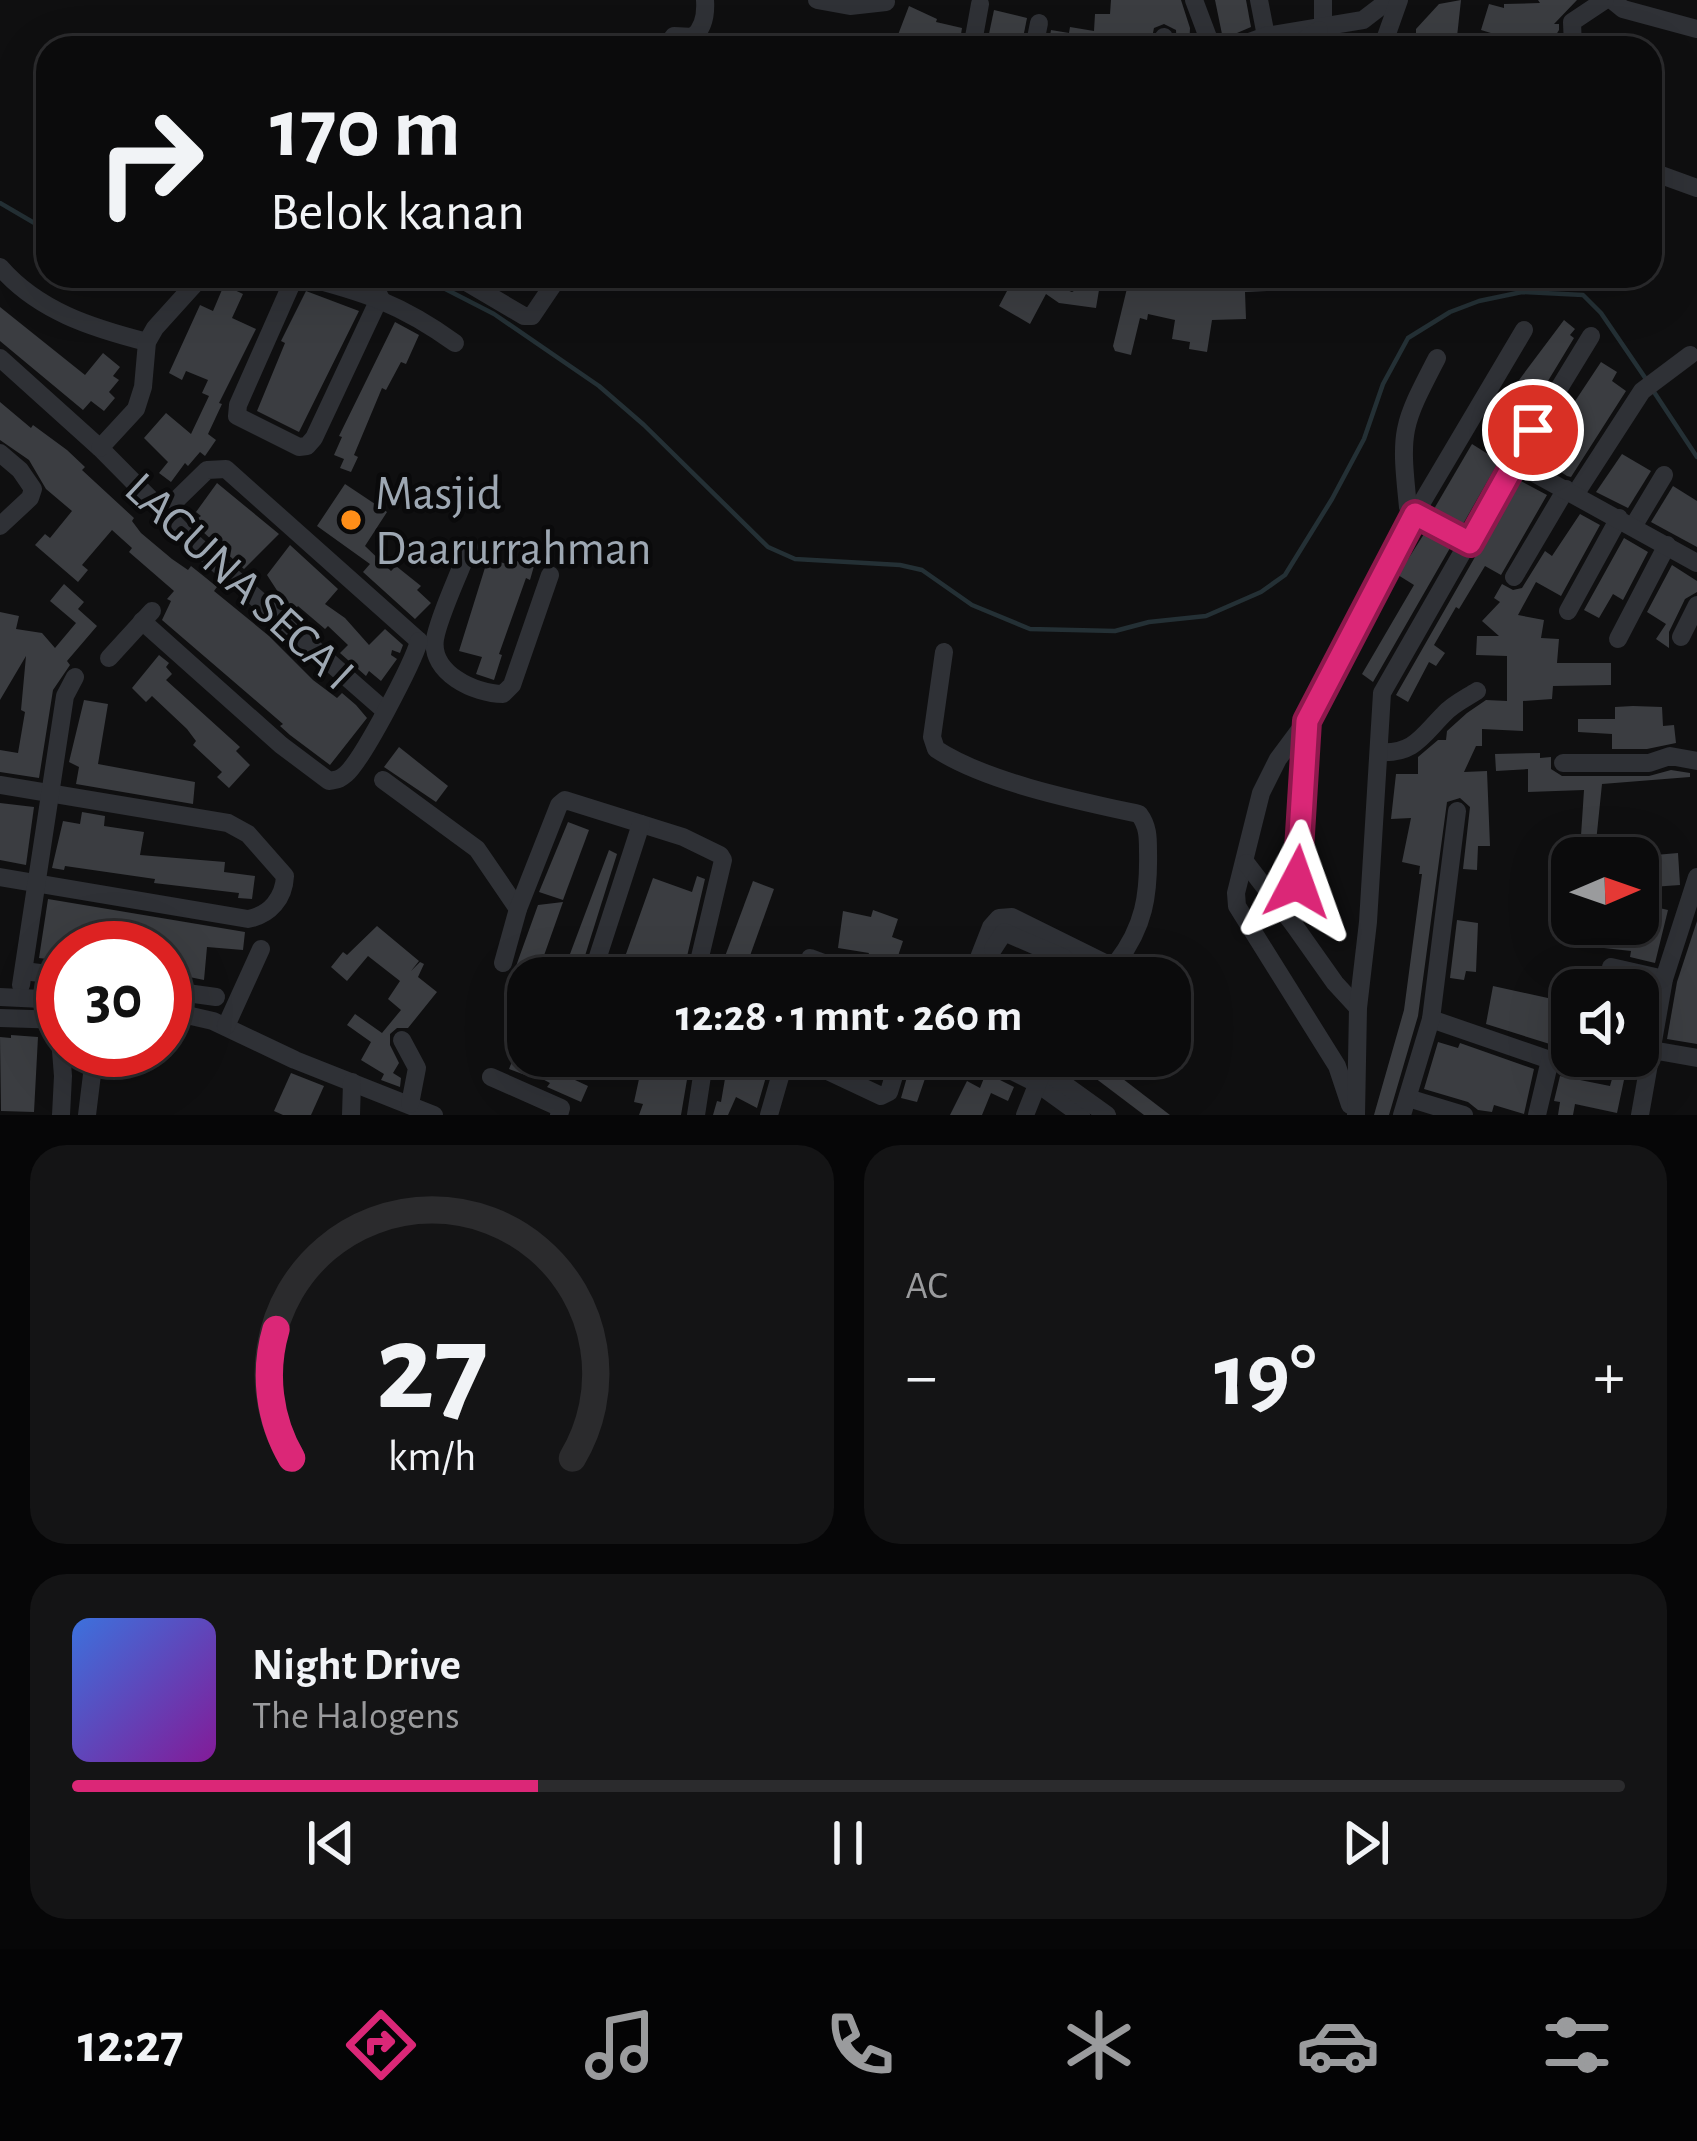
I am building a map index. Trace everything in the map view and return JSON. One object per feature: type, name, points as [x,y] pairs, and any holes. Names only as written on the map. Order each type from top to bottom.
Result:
[{"type":"street","points":[[694,36],[706,12],[706,0]]},
{"type":"street","points":[[817,0],[850,6],[886,2]]},
{"type":"street","points":[[1194,0],[1208,36]]},
{"type":"street","points":[[1259,0],[1266,36],[1363,20],[1388,1]]},
{"type":"street","points":[[1323,0],[1323,28]]},
{"type":"street","points":[[1573,36],[1574,19],[1609,0],[1623,9],[1697,29]]},
{"type":"street","points":[[1384,36],[1388,1]]},
{"type":"street","points":[[973,36],[980,4]]},
{"type":"street","points":[[1036,36],[1039,23]]},
{"type":"street","points":[[1311,36],[1323,28]]},
{"type":"street","points":[[1662,175],[1697,188]]},
{"type":"street","points":[[0,266],[60,314],[89,328],[147,342]]},
{"type":"street","points":[[100,448],[128,421],[142,398],[147,342],[192,288]]},
{"type":"street","points":[[292,288],[237,416],[299,447],[308,446],[314,438],[380,297]]},
{"type":"street","points":[[345,288],[380,297],[455,343]]},
{"type":"street","points":[[476,288],[524,316],[532,316],[552,288]]},
{"type":"street","points":[[1354,1115],[1337,1066],[1237,906],[1236,893],[1261,793],[1278,759],[1307,721],[1415,514],[1524,330]]},
{"type":"street","points":[[1354,1115],[1358,1008],[1385,687],[1591,336]]},
{"type":"street","name":"LAGUNA SECA I","points":[[0,358],[100,448],[196,545],[384,710]]},
{"type":"street","points":[[1437,358],[1408,412],[1401,441],[1408,508],[1470,543]]},
{"type":"street","points":[[1514,577],[1642,391],[1683,362]]},
{"type":"street","points":[[0,453],[33,489],[31,498],[0,526]]},
{"type":"street","points":[[1514,462],[1695,557]]},
{"type":"street","points":[[165,512],[207,470],[226,469],[427,641],[454,677],[486,694],[502,694],[512,685],[550,575]]},
{"type":"street","points":[[1568,611],[1626,521],[1664,475]]},
{"type":"street","points":[[1618,639],[1666,545]]},
{"type":"street","points":[[109,658],[147,616],[323,779],[344,777],[364,752],[427,641],[469,547]]},
{"type":"street","points":[[1681,637],[1697,605]]},
{"type":"street","points":[[944,652],[932,737],[936,749],[964,765],[1018,784],[1139,814],[1148,834],[1148,905],[1121,957]]},
{"type":"street","points":[[36,977],[23,978],[65,696],[75,677]]},
{"type":"street","points":[[1380,752],[1397,753],[1421,743],[1445,712],[1477,691]]},
{"type":"street","points":[[1294,925],[1307,721]]},
{"type":"street","points":[[1563,763],[1649,763],[1670,755],[1697,761]]},
{"type":"street","points":[[383,780],[477,849],[518,909]]},
{"type":"street","points":[[0,785],[228,823],[248,834],[282,868],[285,884],[268,912],[248,919],[0,877]]},
{"type":"street","points":[[503,964],[518,909],[565,800],[683,837],[723,860],[699,957]]},
{"type":"street","points":[[1457,811],[1431,1019],[1405,1107],[1464,1115]]},
{"type":"street","points":[[598,957],[641,824]]},
{"type":"street","points":[[1246,862],[1358,1008]]},
{"type":"street","points":[[1659,1009],[1697,877]]},
{"type":"street","points":[[982,957],[991,927],[999,918],[1012,917],[1093,957]]},
{"type":"street","points":[[988,957],[1004,932],[1062,957]]},
{"type":"street","points":[[226,1026],[261,949]]},
{"type":"street","points":[[1611,967],[1664,979]]},
{"type":"street","points":[[192,994],[216,998]]},
{"type":"street","points":[[0,998],[36,1005]]},
{"type":"street","points":[[0,1018],[36,1013]]},
{"type":"street","points":[[192,1017],[226,1026],[295,1060],[434,1115]]},
{"type":"street","points":[[1431,1019],[1550,1060],[1537,1115]]},
{"type":"street","points":[[402,1040],[418,1075],[410,1104]]},
{"type":"street","points":[[1659,1051],[1697,1058]]},
{"type":"street","points":[[61,1115],[63,1077]]},
{"type":"street","points":[[76,1077],[89,1078],[87,1115]]},
{"type":"street","points":[[491,1077],[566,1113]]},
{"type":"street","points":[[696,1115],[702,1077]]},
{"type":"street","points":[[770,1115],[780,1077]]},
{"type":"street","points":[[841,1077],[881,1096],[889,1092],[894,1077]]},
{"type":"street","points":[[1025,1115],[1033,1077]]},
{"type":"street","points":[[1045,1077],[1081,1115]]},
{"type":"street","points":[[1051,1077],[1107,1115]]},
{"type":"street","points":[[1640,1115],[1647,1077]]},
{"type":"street","points":[[351,1115],[352,1082]]},
{"type":"building","points":[[1111,0],[1181,0],[1190,36],[1176,36],[1176,30],[1164,24],[1154,28],[1152,36],[1050,36],[1051,30],[1069,33],[1070,27],[1094,31],[1095,14],[1110,14]]},
{"type":"building","points":[[1215,0],[1246,0],[1251,27],[1222,36]]},
{"type":"building","points":[[1461,0],[1457,36],[1416,36],[1416,29],[1439,4]]},
{"type":"building","points":[[1538,0],[1577,0],[1554,24],[1559,24],[1555,36],[1501,36],[1481,30],[1489,4],[1504,8],[1504,4],[1540,3]]},
{"type":"building","points":[[909,6],[936,22],[962,28],[961,36],[898,36]]},
{"type":"building","points":[[994,10],[1027,18],[1023,36],[989,36]]},
{"type":"building","points":[[223,288],[230,288],[243,294],[232,318],[256,329],[219,403],[208,434],[216,440],[205,456],[200,452],[188,466],[185,463],[171,482],[159,473],[168,462],[144,438],[166,413],[191,434],[209,396],[202,393],[208,380],[186,371],[182,380],[169,373],[200,305],[213,311]]},
{"type":"building","points":[[1009,288],[1099,290],[1096,308],[1059,303],[1046,294],[1030,324],[999,306]]},
{"type":"building","points":[[1127,288],[1267,288],[1245,292],[1246,319],[1212,320],[1207,352],[1172,339],[1175,320],[1148,314],[1147,320],[1140,318],[1131,355],[1113,346]]},
{"type":"building","points":[[306,291],[359,311],[299,432],[257,411],[285,343],[281,341]]},
{"type":"building","points":[[0,307],[85,375],[103,353],[120,367],[113,376],[119,380],[109,392],[115,398],[104,411],[91,401],[83,410],[0,341]]},
{"type":"building","points":[[1564,320],[1575,329],[1570,335],[1574,338],[1511,442],[1499,435],[1517,412],[1501,404]]},
{"type":"building","points":[[395,322],[419,335],[406,364],[401,362],[386,390],[382,388],[351,472],[340,468],[344,459],[334,455],[339,436]]},
{"type":"building","points":[[1601,362],[1617,372],[1612,381],[1626,391],[1571,477],[1567,476],[1538,457]]},
{"type":"building","points":[[0,402],[67,450],[134,518],[141,533],[217,587],[214,591],[313,680],[356,705],[367,718],[330,765],[162,620],[174,591],[129,552],[132,548],[112,530],[82,565],[88,570],[78,582],[35,545],[45,534],[50,538],[72,511],[46,489],[29,460],[0,440]]},
{"type":"building","points":[[1472,444],[1499,461],[1463,524],[1434,509]]},
{"type":"building","points":[[1622,454],[1651,471],[1628,508],[1596,492]]},
{"type":"building","points":[[1519,480],[1547,495],[1501,575],[1485,566],[1459,609],[1456,607],[1434,645],[1445,653],[1436,666],[1429,662],[1408,702],[1396,695]]},
{"type":"building","points":[[217,483],[279,534],[244,569],[192,522],[201,516],[196,512]]},
{"type":"building","points":[[345,484],[387,512],[365,546],[391,571],[396,566],[421,586],[417,590],[431,603],[415,619],[363,572],[370,564],[317,526]]},
{"type":"building","points":[[1673,486],[1697,501],[1697,547],[1651,522]]},
{"type":"building","points":[[1580,514],[1600,525],[1561,596],[1536,582],[1518,615],[1544,620],[1541,638],[1559,639],[1557,663],[1611,663],[1611,685],[1553,686],[1552,699],[1523,701],[1523,731],[1482,729],[1482,746],[1476,746],[1464,772],[1487,771],[1490,846],[1478,846],[1477,870],[1463,869],[1470,807],[1460,798],[1447,802],[1418,1016],[1389,1115],[1374,1115],[1404,1010],[1422,874],[1420,866],[1402,862],[1411,818],[1391,819],[1396,774],[1418,774],[1418,757],[1438,740],[1446,740],[1447,731],[1486,700],[1507,701],[1507,656],[1476,655],[1477,636],[1499,636],[1482,621],[1500,602],[1494,598],[1502,584],[1513,590],[1522,588],[1545,551],[1552,556]]},
{"type":"building","points":[[1424,534],[1450,548],[1373,682],[1362,674],[1414,585],[1398,575]]},
{"type":"building","points":[[1624,538],[1648,552],[1623,600],[1613,594],[1599,618],[1584,610]]},
{"type":"building","points":[[290,545],[338,589],[325,604],[369,645],[385,629],[403,645],[400,653],[392,650],[397,659],[381,681],[369,671],[366,676],[340,653],[348,645],[328,626],[325,629],[298,606],[293,612],[289,609],[267,575]]},
{"type":"building","points":[[488,558],[512,566],[513,560],[534,566],[499,654],[494,680],[476,674],[482,657],[459,651]]},
{"type":"building","points":[[1672,565],[1697,581],[1697,592],[1685,599],[1669,632],[1669,648],[1656,639],[1666,624],[1647,612]]},
{"type":"building","points":[[64,584],[84,602],[78,609],[97,626],[67,661],[70,665],[53,690],[39,778],[0,772],[0,750],[18,753],[25,712],[21,710],[26,656],[0,700],[0,612],[19,616],[16,629],[42,633],[55,648],[76,623],[50,601]]},
{"type":"building","points":[[159,655],[169,663],[166,667],[172,674],[166,680],[240,747],[236,751],[250,765],[229,788],[217,777],[222,772],[193,745],[196,741],[187,729],[152,696],[146,702],[132,688]]},
{"type":"building","points":[[84,700],[108,704],[98,764],[195,782],[193,804],[76,784],[79,767],[69,762]]},
{"type":"building","points":[[1615,707],[1662,707],[1663,726],[1674,725],[1676,743],[1612,749],[1612,734],[1578,732],[1578,719],[1615,719]]},
{"type":"building","points":[[399,747],[448,786],[436,802],[384,767]]},
{"type":"building","points":[[1540,753],[1540,758],[1551,757],[1551,769],[1562,776],[1649,776],[1671,770],[1690,773],[1690,777],[1602,784],[1597,837],[1581,837],[1584,790],[1528,792],[1528,769],[1496,771],[1495,754]]},
{"type":"building","points":[[0,803],[34,807],[26,865],[0,860]]},
{"type":"building","points":[[82,812],[105,816],[104,826],[144,832],[140,855],[225,862],[224,872],[255,876],[252,899],[238,898],[239,893],[154,883],[155,879],[52,868],[63,821],[80,824]]},
{"type":"building","points":[[568,822],[589,830],[563,900],[539,892]]},
{"type":"building","points":[[609,850],[617,854],[585,957],[569,957]]},
{"type":"building","points":[[1678,853],[1680,885],[1659,886],[1659,855]]},
{"type":"building","points":[[697,876],[705,879],[687,957],[625,957],[653,878],[692,892]]},
{"type":"building","points":[[753,881],[774,889],[750,957],[725,957]]},
{"type":"building","points":[[48,899],[179,921],[45,921]]},
{"type":"building","points":[[563,902],[543,957],[519,957],[538,905]]},
{"type":"building","points":[[1659,908],[1668,910],[1655,963],[1630,957],[1631,951],[1577,945],[1659,945]]},
{"type":"building","points":[[873,910],[898,919],[892,937],[903,941],[898,957],[867,957],[869,953],[838,948],[843,911],[871,917]]},
{"type":"building","points":[[1457,920],[1478,923],[1476,972],[1466,971],[1464,980],[1450,978]]},
{"type":"building","points":[[1697,921],[1697,1044],[1667,1039],[1677,982]]},
{"type":"building","points":[[192,923],[245,932],[243,950],[207,947],[204,980],[192,978]]},
{"type":"building","points":[[377,926],[419,961],[411,971],[420,962],[424,964],[418,977],[437,992],[408,1028],[390,1034],[399,1063],[393,1073],[401,1078],[400,1087],[381,1080],[384,1074],[361,1060],[371,1042],[347,1025],[355,1014],[382,1033],[401,1010],[388,999],[400,981],[368,956],[347,981],[331,967]]},
{"type":"building","points":[[1493,986],[1551,999],[1551,1044],[1486,1024]]},
{"type":"building","points":[[0,1037],[36,1037],[34,1112],[1,1111]]},
{"type":"building","points":[[1438,1042],[1458,1048],[1460,1043],[1534,1069],[1524,1114],[1494,1105],[1492,1112],[1478,1110],[1468,1102],[1424,1089]]},
{"type":"building","points":[[291,1073],[324,1086],[311,1115],[274,1111]]},
{"type":"building","points":[[538,1077],[576,1077],[588,1086],[581,1102],[547,1087],[550,1083]]},
{"type":"building","points":[[639,1077],[687,1077],[681,1115],[639,1115],[643,1104],[634,1102]]},
{"type":"building","points":[[725,1077],[766,1077],[757,1108],[736,1097],[728,1115],[713,1115],[717,1101],[721,1102]]},
{"type":"building","points":[[907,1077],[926,1077],[917,1102],[901,1098]]},
{"type":"building","points":[[984,1077],[1014,1087],[1008,1101],[991,1093],[982,1115],[950,1115],[967,1081],[980,1088]]},
{"type":"building","points":[[1094,1077],[1120,1077],[1170,1115],[1144,1115]]},
{"type":"building","points":[[1560,1077],[1610,1086],[1612,1079],[1624,1080],[1617,1113],[1575,1104],[1573,1115],[1558,1115],[1560,1102],[1554,1101]]},
{"type":"waterway","points":[[0,203],[36,224]]},
{"type":"waterway","points":[[443,288],[494,314],[599,386],[768,547],[795,559],[922,570],[972,605],[1030,629],[1115,631],[1206,616],[1261,592],[1285,575],[1364,439],[1383,384],[1408,338],[1450,312],[1522,292],[1583,295],[1601,313],[1648,382]]},
{"type":"waterway","points":[[1654,392],[1697,457]]},
{"type":"place","name":"Masjid Daarurrahman","points":[[351,520]]},
{"type":"route","points":[[1297,882],[1307,721],[1415,514],[1470,543],[1533,430]]}]
